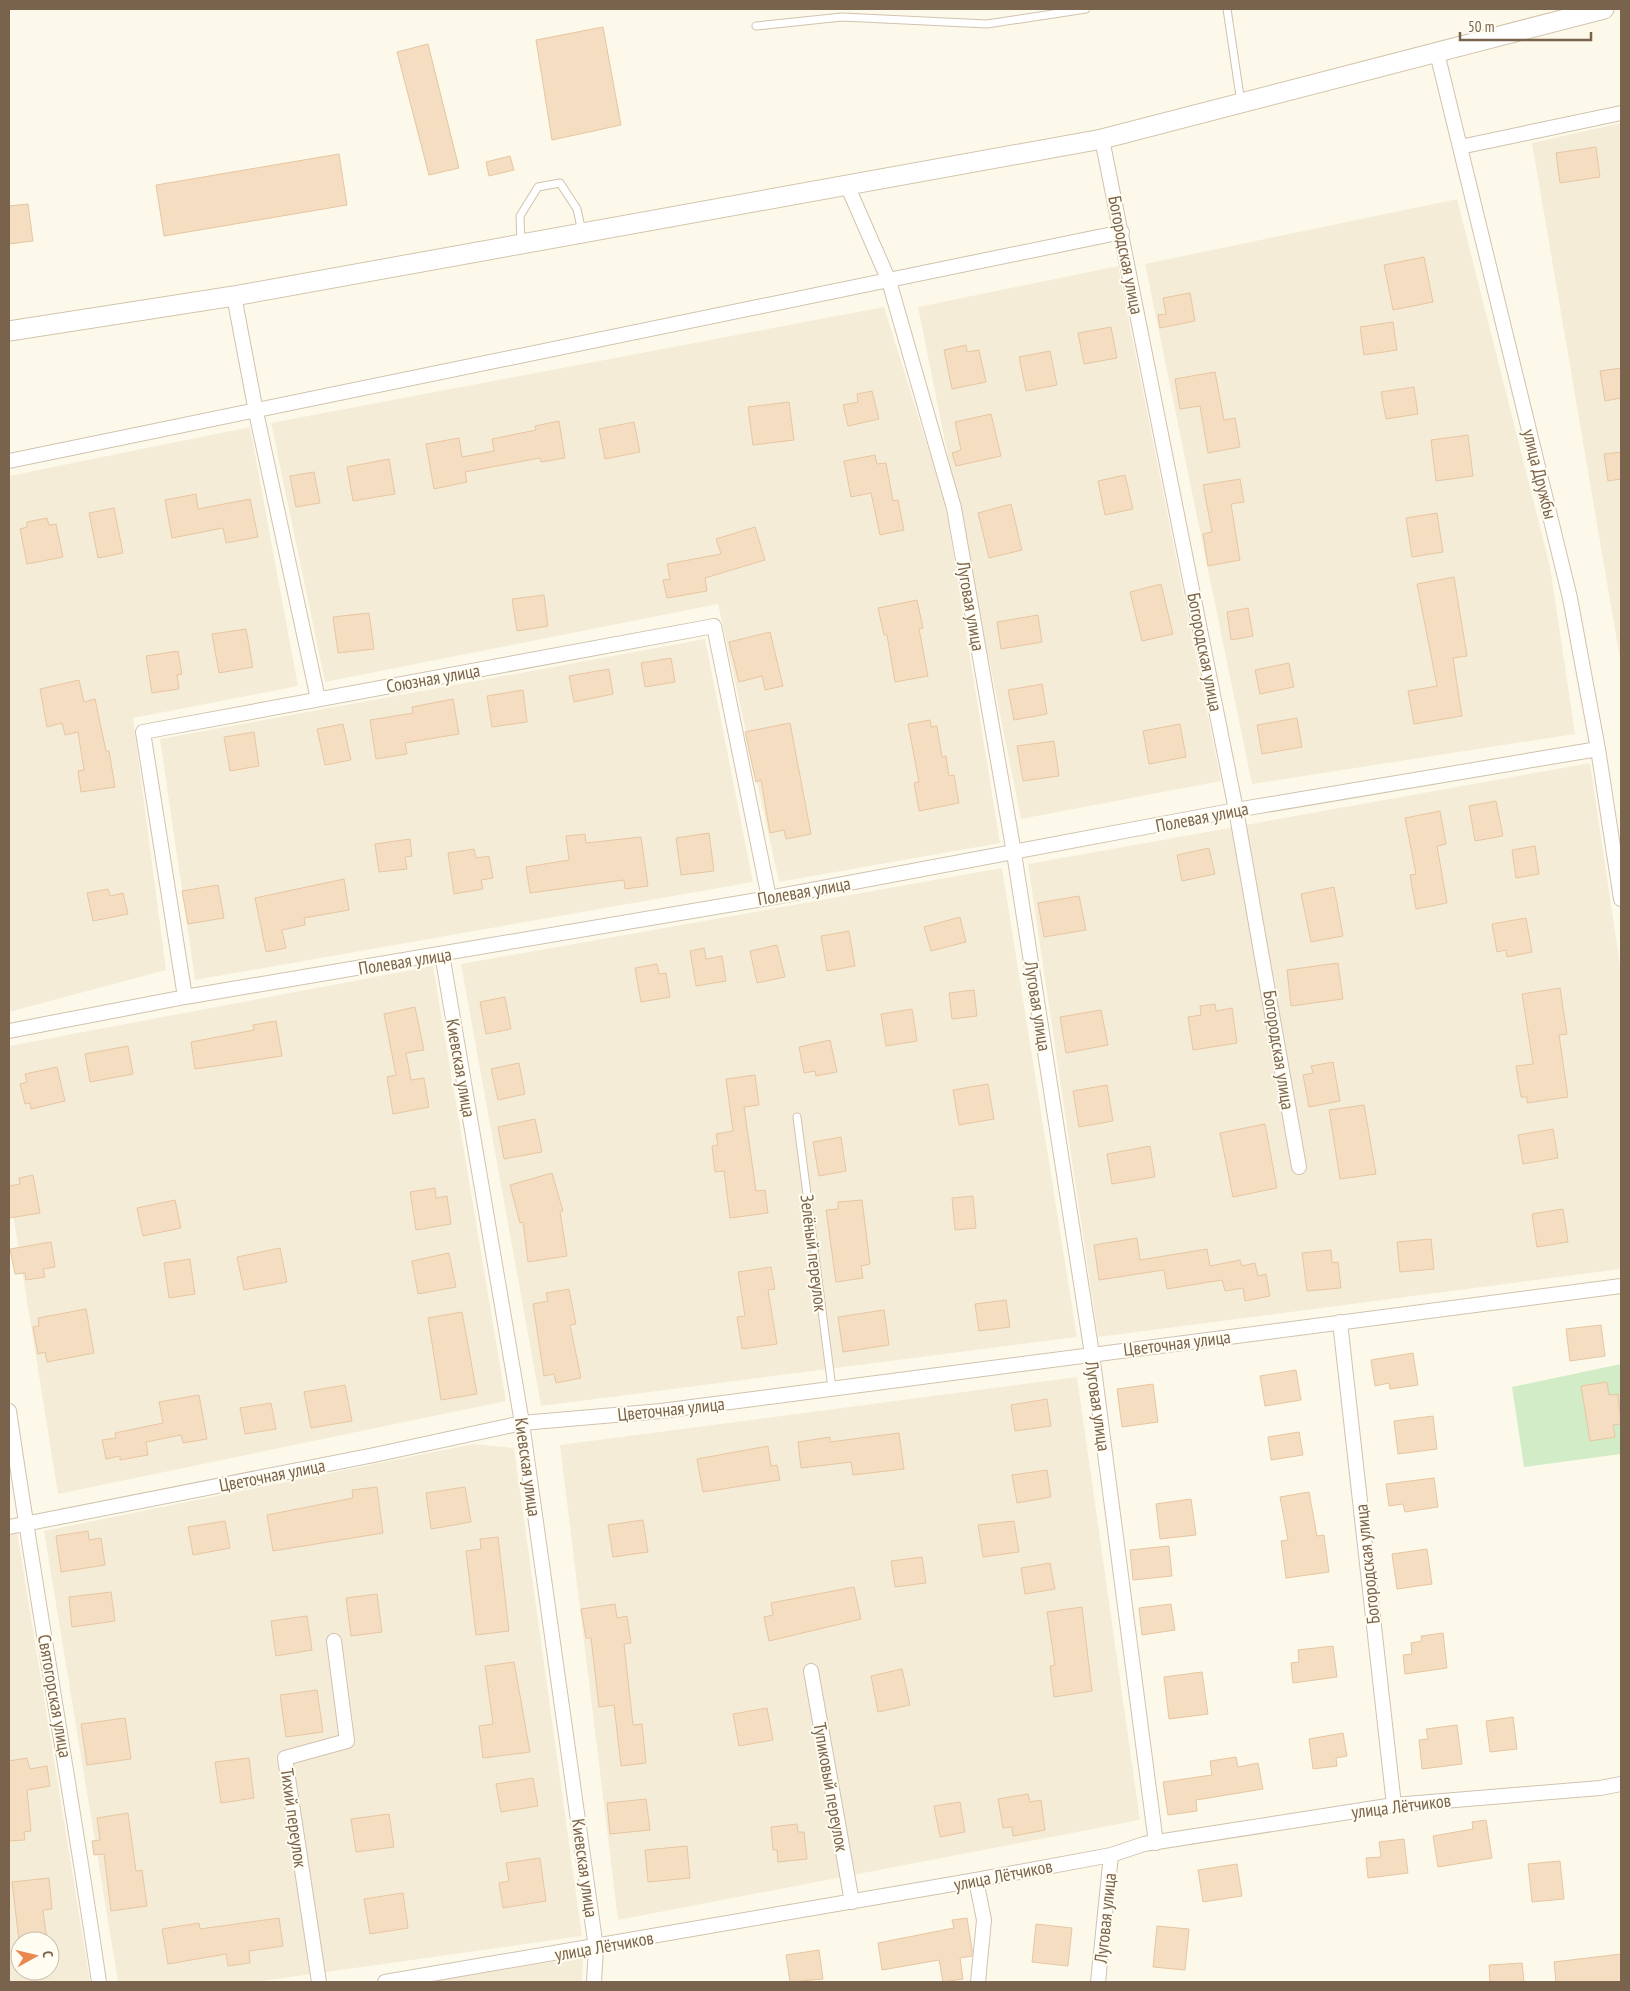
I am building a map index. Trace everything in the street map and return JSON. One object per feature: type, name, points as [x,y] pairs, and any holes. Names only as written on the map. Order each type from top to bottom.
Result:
[{"type":"main road","points":[[9,331],[234,296],[1102,139],[1604,9]]},
{"type":"street","name":"улица Дружбы","points":[[1437,53],[1570,598],[1598,749],[1621,899]]},
{"type":"street","points":[[1460,146],[1621,113]]},
{"type":"street","name":"Богородская улица","points":[[1102,139],[1236,810],[1299,1167]]},
{"type":"street","name":"Луговая улица","points":[[847,185],[889,281],[954,508],[1014,853],[1092,1354],[1156,1843]]},
{"type":"street","points":[[9,461],[256,412],[1122,232]]},
{"type":"street","points":[[234,296],[256,412],[318,699]]},
{"type":"street","name":"Союзная улица","points":[[186,997],[143,732],[714,626],[769,898]]},
{"type":"street","name":"Полевая улица","points":[[9,1030],[186,997],[769,898],[1236,810],[1598,749]]},
{"type":"street","name":"Киевская улица","points":[[442,954],[522,1423],[596,1948],[594,1982]]},
{"type":"street","name":"Цветочная улица","points":[[9,1527],[374,1455],[522,1423],[661,1411],[1621,1286]]},
{"type":"street","name":"Богородская улица","points":[[1340,1322],[1394,1805]]},
{"type":"street","name":"Святогорская улица","points":[[9,1411],[25,1523],[71,1795],[99,1982]]},
{"type":"street","name":"Тихий переулок","points":[[319,1982],[285,1758],[347,1741],[334,1641]]},
{"type":"street","name":"Тупиковый переулок","points":[[811,1671],[852,1902]]},
{"type":"street","name":"улица Лётчиков","points":[[385,1982],[596,1948],[976,1880],[1111,1854],[1156,1843],[1394,1805],[1600,1788],[1621,1784]]},
{"type":"street","name":"Луговая улица","points":[[1098,1982],[1111,1854]]},
{"type":"street","points":[[976,1880],[984,1920],[978,1982]]},
{"type":"lane","points":[[756,26],[842,17],[987,24],[1086,9]]},
{"type":"lane","points":[[1226,9],[1241,103]]},
{"type":"lane","points":[[521,244],[520,216],[538,186],[560,183],[577,209],[582,233]]},
{"type":"lane","name":"Зелёный переулок","points":[[797,1117],[832,1388]]},
{"type":"shaded area","points":[[1621,123],[1621,665],[1532,143]]},
{"type":"shaded area","points":[[1457,199],[1550,566],[1575,734],[1252,784],[1145,264]]},
{"type":"shaded area","points":[[1118,266],[1221,781],[1021,819],[918,307]]},
{"type":"shaded area","points":[[884,307],[945,502],[1000,843],[779,882],[718,604],[325,682],[271,423]]},
{"type":"shaded area","points":[[250,427],[298,686],[133,718],[166,970],[9,1012],[9,476]]},
{"type":"shaded area","points":[[705,639],[753,882],[195,980],[160,739]]},
{"type":"shaded area","points":[[1590,763],[1621,972],[1621,1269],[1098,1337],[1028,864]]},
{"type":"shaded area","points":[[1002,868],[1077,1337],[541,1406],[461,964]]},
{"type":"shaded area","points":[[433,966],[506,1401],[58,1494],[9,1189],[9,1046]]},
{"type":"shaded area","points":[[1077,1377],[1140,1820],[618,1920],[560,1445]]},
{"type":"shaded area","points":[[473,1444],[514,1448],[582,1936],[255,1982],[118,1982],[44,1531]]},
{"type":"shaded area","points":[[17,1531],[90,1982],[9,1982],[9,1533]]},
{"type":"shaded area","points":[[583,1957],[582,1982],[424,1982]]},
{"type":"green space","points":[[1621,1364],[1621,1454],[1524,1467],[1512,1387]]},
{"type":"building","points":[[603,27],[621,125],[552,140],[536,40]]},
{"type":"building","points":[[428,44],[459,168],[429,175],[397,52]]},
{"type":"building","points":[[1596,147],[1600,177],[1560,183],[1556,153]]},
{"type":"building","points":[[339,154],[347,205],[164,236],[156,185]]},
{"type":"building","points":[[510,156],[514,170],[489,176],[486,162]]},
{"type":"building","points":[[28,204],[33,241],[9,244],[9,206]]},
{"type":"building","points":[[1424,257],[1433,302],[1393,310],[1384,265]]},
{"type":"building","points":[[1190,293],[1195,321],[1160,328],[1158,315],[1166,314],[1163,298]]},
{"type":"building","points":[[1393,322],[1397,350],[1364,355],[1360,327]]},
{"type":"building","points":[[1111,327],[1117,358],[1084,364],[1078,333]]},
{"type":"building","points":[[966,345],[967,352],[979,350],[986,382],[952,389],[944,350]]},
{"type":"building","points":[[1050,351],[1057,385],[1026,391],[1019,357]]},
{"type":"building","points":[[1621,368],[1621,398],[1605,401],[1600,371]]},
{"type":"building","points":[[1215,372],[1224,420],[1235,418],[1240,447],[1208,453],[1200,406],[1180,409],[1175,379]]},
{"type":"building","points":[[1414,387],[1418,414],[1386,419],[1381,392]]},
{"type":"building","points":[[872,391],[879,419],[848,426],[843,405],[858,402],[857,394]]},
{"type":"building","points":[[789,402],[794,440],[753,445],[748,407]]},
{"type":"building","points":[[991,414],[1001,456],[956,466],[952,453],[961,450],[955,422]]},
{"type":"building","points":[[559,421],[565,458],[541,462],[540,458],[465,472],[467,482],[434,489],[426,444],[459,438],[462,457],[494,451],[492,439],[536,430],[535,426]]},
{"type":"building","points":[[634,422],[640,452],[605,459],[599,429]]},
{"type":"building","points":[[1468,435],[1473,476],[1436,481],[1431,440]]},
{"type":"building","points":[[1621,452],[1621,479],[1608,481],[1604,454]]},
{"type":"building","points":[[875,455],[877,464],[886,463],[893,501],[898,500],[904,530],[880,535],[871,493],[851,497],[844,461]]},
{"type":"building","points":[[389,459],[395,494],[353,501],[347,467]]},
{"type":"building","points":[[314,472],[320,503],[296,507],[290,476]]},
{"type":"building","points":[[1125,475],[1133,509],[1105,515],[1098,481]]},
{"type":"building","points":[[1240,479],[1244,502],[1231,504],[1240,560],[1208,566],[1203,534],[1212,532],[1203,485]]},
{"type":"building","points":[[196,494],[198,509],[250,499],[258,537],[226,543],[223,528],[172,538],[165,500]]},
{"type":"building","points":[[1011,504],[1022,550],[989,558],[978,513]]},
{"type":"building","points":[[114,508],[123,553],[98,558],[89,513]]},
{"type":"building","points":[[1437,513],[1443,552],[1412,557],[1406,518]]},
{"type":"building","points":[[47,518],[49,525],[56,524],[63,557],[27,564],[20,529],[27,527],[27,522]]},
{"type":"building","points":[[755,527],[765,560],[705,578],[707,591],[667,598],[663,580],[670,579],[667,564],[721,554],[716,539]]},
{"type":"building","points":[[1454,577],[1467,656],[1453,658],[1462,716],[1414,724],[1408,691],[1437,686],[1417,584]]},
{"type":"building","points":[[1161,584],[1173,634],[1142,641],[1130,592]]},
{"type":"building","points":[[544,595],[548,626],[517,631],[512,599]]},
{"type":"building","points":[[917,600],[923,628],[919,629],[928,676],[895,682],[887,635],[884,635],[878,608]]},
{"type":"building","points":[[1248,608],[1253,636],[1231,640],[1227,612]]},
{"type":"building","points":[[369,613],[374,649],[338,653],[333,617]]},
{"type":"building","points":[[1038,615],[1042,642],[1001,649],[997,622]]},
{"type":"building","points":[[246,629],[253,667],[219,673],[212,634]]},
{"type":"building","points":[[770,632],[783,686],[765,690],[762,676],[739,682],[729,642]]},
{"type":"building","points":[[178,651],[182,674],[177,675],[179,689],[152,693],[146,656]]},
{"type":"building","points":[[671,658],[675,682],[645,687],[641,663]]},
{"type":"building","points":[[1289,663],[1294,687],[1260,694],[1255,670]]},
{"type":"building","points":[[609,669],[613,694],[574,702],[569,676]]},
{"type":"building","points":[[79,680],[84,702],[95,699],[106,751],[109,751],[115,787],[81,792],[78,771],[84,770],[78,732],[65,735],[62,723],[47,727],[40,689]]},
{"type":"building","points":[[1042,684],[1047,714],[1014,720],[1008,690]]},
{"type":"building","points":[[523,690],[527,722],[492,727],[487,696]]},
{"type":"building","points":[[453,699],[459,734],[405,743],[407,754],[376,759],[370,720],[413,713],[412,707]]},
{"type":"building","points":[[1297,718],[1302,747],[1262,754],[1257,725]]},
{"type":"building","points":[[930,720],[931,727],[937,726],[942,757],[946,756],[949,776],[954,775],[959,803],[919,811],[914,783],[919,782],[908,724]]},
{"type":"building","points":[[790,723],[811,834],[786,839],[784,830],[770,833],[761,780],[756,782],[745,732]]},
{"type":"building","points":[[343,724],[351,760],[325,765],[317,729]]},
{"type":"building","points":[[1180,724],[1186,757],[1149,764],[1143,731]]},
{"type":"building","points":[[254,732],[259,766],[230,771],[224,737]]},
{"type":"building","points":[[1054,741],[1059,776],[1023,781],[1017,746]]},
{"type":"building","points":[[1496,801],[1503,836],[1475,841],[1469,806]]},
{"type":"building","points":[[1440,811],[1446,844],[1437,846],[1447,903],[1416,909],[1410,875],[1416,874],[1405,818]]},
{"type":"building","points":[[709,833],[714,871],[681,875],[676,838]]},
{"type":"building","points":[[585,834],[586,843],[641,837],[648,886],[625,889],[624,880],[530,893],[526,867],[569,860],[566,836]]},
{"type":"building","points":[[410,839],[412,856],[405,857],[407,869],[379,872],[375,844]]},
{"type":"building","points":[[1535,846],[1539,874],[1516,878],[1512,850]]},
{"type":"building","points":[[1209,848],[1215,874],[1182,881],[1177,855]]},
{"type":"building","points":[[474,849],[476,858],[489,856],[493,878],[481,880],[483,889],[454,894],[448,853]]},
{"type":"building","points":[[344,879],[349,910],[304,918],[305,925],[282,930],[286,948],[266,952],[255,898]]},
{"type":"building","points":[[218,885],[224,918],[188,924],[182,891]]},
{"type":"building","points":[[1334,887],[1343,936],[1311,942],[1301,894]]},
{"type":"building","points":[[108,889],[110,896],[123,893],[128,914],[93,921],[87,893]]},
{"type":"building","points":[[1079,896],[1086,930],[1044,937],[1038,903]]},
{"type":"building","points":[[960,917],[966,942],[931,951],[924,927]]},
{"type":"building","points":[[1526,918],[1532,952],[1507,957],[1506,950],[1497,952],[1492,924]]},
{"type":"building","points":[[849,931],[855,966],[827,971],[821,936]]},
{"type":"building","points":[[777,945],[785,977],[757,983],[750,951]]},
{"type":"building","points":[[704,948],[706,959],[722,956],[726,981],[696,986],[690,951]]},
{"type":"building","points":[[1338,963],[1343,999],[1291,1006],[1287,970]]},
{"type":"building","points":[[657,964],[659,974],[666,973],[670,997],[641,1002],[635,968]]},
{"type":"building","points":[[1560,988],[1567,1034],[1559,1035],[1568,1097],[1527,1103],[1527,1097],[1521,1097],[1516,1066],[1533,1064],[1522,994]]},
{"type":"building","points":[[974,990],[977,1016],[952,1019],[949,993]]},
{"type":"building","points":[[505,997],[511,1029],[486,1034],[480,1002]]},
{"type":"building","points":[[1215,1004],[1216,1011],[1232,1008],[1237,1043],[1193,1050],[1188,1017],[1201,1015],[1200,1006]]},
{"type":"building","points":[[415,1007],[424,1050],[406,1053],[411,1080],[424,1078],[429,1107],[393,1114],[387,1077],[396,1075],[384,1014]]},
{"type":"building","points":[[912,1009],[917,1041],[886,1046],[881,1014]]},
{"type":"building","points":[[1101,1010],[1108,1045],[1066,1053],[1060,1017]]},
{"type":"building","points":[[276,1021],[282,1056],[195,1069],[191,1042],[254,1030],[253,1025]]},
{"type":"building","points":[[830,1040],[837,1072],[816,1076],[815,1071],[804,1073],[799,1047]]},
{"type":"building","points":[[128,1046],[133,1074],[90,1082],[85,1054]]},
{"type":"building","points":[[1333,1062],[1340,1101],[1309,1107],[1303,1075],[1313,1073],[1311,1066]]},
{"type":"building","points":[[519,1063],[525,1094],[498,1100],[491,1069]]},
{"type":"building","points":[[57,1067],[65,1101],[31,1109],[30,1103],[25,1104],[20,1084],[27,1082],[25,1074]]},
{"type":"building","points":[[755,1075],[759,1105],[744,1107],[756,1191],[765,1190],[768,1213],[730,1218],[724,1171],[715,1172],[712,1146],[718,1145],[716,1134],[733,1131],[726,1079]]},
{"type":"building","points":[[988,1084],[994,1119],[959,1125],[953,1090]]},
{"type":"building","points":[[1107,1085],[1113,1121],[1079,1127],[1073,1091]]},
{"type":"building","points":[[1364,1105],[1376,1174],[1340,1179],[1329,1110]]},
{"type":"building","points":[[535,1119],[542,1152],[504,1159],[498,1127]]},
{"type":"building","points":[[1265,1124],[1277,1188],[1233,1197],[1220,1133]]},
{"type":"building","points":[[1553,1129],[1558,1158],[1523,1164],[1518,1135]]},
{"type":"building","points":[[841,1137],[846,1171],[819,1176],[813,1142]]},
{"type":"building","points":[[1150,1146],[1155,1177],[1112,1184],[1107,1154]]},
{"type":"building","points":[[552,1173],[563,1211],[560,1212],[567,1256],[528,1262],[523,1222],[520,1223],[510,1185]]},
{"type":"building","points":[[33,1175],[40,1213],[9,1218],[9,1186],[20,1184],[19,1178]]},
{"type":"building","points":[[435,1188],[436,1198],[447,1196],[451,1224],[416,1230],[410,1192]]},
{"type":"building","points":[[973,1196],[976,1228],[955,1230],[952,1198]]},
{"type":"building","points":[[175,1200],[181,1228],[143,1236],[137,1208]]},
{"type":"building","points":[[862,1200],[870,1264],[861,1266],[863,1278],[836,1282],[826,1210],[838,1209],[838,1202]]},
{"type":"building","points":[[1563,1209],[1568,1242],[1537,1247],[1532,1214]]},
{"type":"building","points":[[1137,1238],[1140,1260],[1207,1249],[1210,1266],[1240,1260],[1242,1266],[1255,1263],[1258,1276],[1266,1274],[1270,1296],[1245,1301],[1243,1288],[1225,1291],[1222,1280],[1167,1289],[1164,1270],[1099,1280],[1094,1245]]},
{"type":"building","points":[[1431,1239],[1434,1269],[1400,1272],[1397,1242]]},
{"type":"building","points":[[51,1242],[55,1267],[43,1269],[45,1277],[26,1280],[25,1273],[15,1274],[10,1249]]},
{"type":"building","points":[[280,1248],[287,1282],[244,1290],[237,1257]]},
{"type":"building","points":[[1331,1250],[1332,1263],[1338,1262],[1341,1288],[1307,1291],[1302,1253]]},
{"type":"building","points":[[449,1253],[456,1287],[418,1294],[412,1261]]},
{"type":"building","points":[[190,1259],[195,1294],[169,1298],[164,1263]]},
{"type":"building","points":[[771,1267],[775,1289],[768,1290],[777,1344],[742,1349],[737,1317],[745,1316],[738,1272]]},
{"type":"building","points":[[569,1289],[576,1324],[570,1325],[581,1378],[556,1383],[554,1374],[544,1376],[533,1304],[548,1301],[546,1293]]},
{"type":"building","points":[[1006,1300],[1010,1327],[979,1331],[975,1304]]},
{"type":"building","points":[[86,1309],[94,1353],[47,1362],[45,1352],[38,1354],[33,1327],[39,1326],[38,1318]]},
{"type":"building","points":[[884,1310],[889,1345],[843,1352],[838,1317]]},
{"type":"building","points":[[462,1312],[477,1394],[441,1400],[428,1318]]},
{"type":"building","points":[[1601,1325],[1605,1356],[1570,1361],[1566,1329]]},
{"type":"building","points":[[1413,1353],[1418,1385],[1390,1389],[1389,1383],[1375,1386],[1371,1360]]},
{"type":"building","points":[[1296,1370],[1301,1400],[1265,1406],[1260,1376]]},
{"type":"building","points":[[1607,1382],[1609,1395],[1618,1394],[1621,1424],[1613,1425],[1615,1437],[1590,1441],[1581,1386]]},
{"type":"building","points":[[1153,1384],[1158,1422],[1122,1427],[1117,1389]]},
{"type":"building","points":[[345,1385],[352,1421],[311,1428],[304,1392]]},
{"type":"building","points":[[199,1395],[207,1439],[183,1443],[181,1435],[146,1442],[148,1455],[120,1460],[120,1456],[106,1459],[102,1440],[116,1438],[115,1433],[163,1423],[159,1402]]},
{"type":"building","points":[[1047,1399],[1051,1426],[1015,1431],[1011,1405]]},
{"type":"building","points":[[271,1403],[276,1429],[245,1434],[240,1408]]},
{"type":"building","points":[[1433,1416],[1437,1449],[1398,1454],[1394,1421]]},
{"type":"building","points":[[1299,1432],[1303,1455],[1271,1460],[1268,1437]]},
{"type":"building","points":[[899,1433],[904,1469],[853,1475],[851,1462],[801,1468],[798,1442],[830,1437],[830,1442]]},
{"type":"building","points":[[768,1446],[771,1466],[777,1465],[780,1480],[703,1492],[697,1459]]},
{"type":"building","points":[[1047,1470],[1051,1497],[1017,1503],[1012,1475]]},
{"type":"building","points":[[1434,1478],[1438,1507],[1405,1512],[1403,1504],[1389,1506],[1386,1484]]},
{"type":"building","points":[[377,1487],[383,1533],[273,1551],[267,1515],[353,1498],[352,1490]]},
{"type":"building","points":[[465,1487],[471,1522],[431,1529],[426,1493]]},
{"type":"building","points":[[1309,1492],[1317,1536],[1324,1535],[1329,1572],[1286,1578],[1281,1541],[1288,1540],[1280,1497]]},
{"type":"building","points":[[1191,1499],[1196,1535],[1160,1539],[1156,1504]]},
{"type":"building","points":[[643,1520],[648,1552],[613,1557],[608,1525]]},
{"type":"building","points":[[225,1521],[230,1548],[193,1555],[188,1527]]},
{"type":"building","points":[[1014,1521],[1019,1552],[983,1557],[978,1525]]},
{"type":"building","points":[[88,1531],[89,1540],[101,1538],[105,1565],[61,1572],[56,1536]]},
{"type":"building","points":[[498,1537],[509,1631],[476,1635],[466,1551],[481,1549],[480,1539]]},
{"type":"building","points":[[1169,1546],[1172,1576],[1133,1580],[1130,1550]]},
{"type":"building","points":[[1427,1549],[1432,1584],[1397,1589],[1392,1554]]},
{"type":"building","points":[[922,1557],[926,1583],[895,1587],[891,1561]]},
{"type":"building","points":[[1050,1563],[1055,1589],[1025,1594],[1021,1568]]},
{"type":"building","points":[[854,1587],[861,1619],[769,1641],[764,1617],[773,1615],[771,1603]]},
{"type":"building","points":[[111,1592],[115,1621],[72,1627],[69,1597]]},
{"type":"building","points":[[377,1594],[382,1632],[351,1636],[346,1598]]},
{"type":"building","points":[[615,1604],[617,1618],[627,1616],[631,1643],[624,1644],[633,1725],[642,1724],[646,1763],[621,1766],[614,1705],[599,1707],[591,1638],[586,1638],[581,1609]]},
{"type":"building","points":[[1171,1604],[1175,1630],[1142,1635],[1139,1608]]},
{"type":"building","points":[[1082,1607],[1092,1691],[1054,1697],[1050,1666],[1055,1665],[1047,1612]]},
{"type":"building","points":[[307,1616],[312,1650],[276,1656],[271,1621]]},
{"type":"building","points":[[1443,1633],[1447,1668],[1405,1674],[1403,1655],[1412,1654],[1411,1643],[1422,1641],[1421,1636]]},
{"type":"building","points":[[1333,1646],[1337,1677],[1293,1683],[1291,1663],[1299,1662],[1298,1650]]},
{"type":"building","points":[[514,1662],[530,1752],[483,1758],[479,1726],[493,1724],[485,1666]]},
{"type":"building","points":[[902,1669],[910,1705],[878,1712],[871,1676]]},
{"type":"building","points":[[1202,1672],[1208,1714],[1169,1719],[1164,1677]]},
{"type":"building","points":[[317,1690],[323,1732],[286,1737],[280,1695]]},
{"type":"building","points":[[767,1708],[773,1740],[739,1746],[733,1714]]},
{"type":"building","points":[[1513,1717],[1517,1749],[1490,1752],[1486,1721]]},
{"type":"building","points":[[125,1718],[131,1759],[87,1765],[81,1724]]},
{"type":"building","points":[[1457,1725],[1462,1764],[1422,1769],[1419,1740],[1428,1739],[1426,1729]]},
{"type":"building","points":[[1343,1733],[1347,1756],[1336,1758],[1337,1766],[1313,1769],[1309,1739]]},
{"type":"building","points":[[1236,1757],[1238,1767],[1258,1763],[1263,1789],[1196,1800],[1197,1811],[1168,1815],[1163,1782],[1212,1775],[1210,1761]]},
{"type":"building","points":[[27,1758],[30,1769],[47,1766],[50,1786],[27,1790],[31,1831],[24,1832],[25,1840],[9,1841],[9,1761]]},
{"type":"building","points":[[249,1758],[254,1798],[221,1803],[215,1762]]},
{"type":"building","points":[[533,1778],[538,1806],[501,1812],[496,1784]]},
{"type":"building","points":[[1028,1794],[1030,1802],[1041,1800],[1045,1830],[1013,1836],[1012,1827],[1003,1828],[998,1799]]},
{"type":"building","points":[[646,1799],[650,1830],[610,1834],[607,1803]]},
{"type":"building","points":[[960,1802],[965,1832],[940,1837],[934,1806]]},
{"type":"building","points":[[128,1813],[136,1871],[142,1870],[147,1906],[111,1911],[104,1854],[94,1855],[92,1841],[100,1840],[97,1818]]},
{"type":"building","points":[[389,1814],[394,1847],[356,1852],[351,1819]]},
{"type":"building","points":[[1486,1820],[1492,1858],[1438,1867],[1433,1836],[1473,1829],[1472,1822]]},
{"type":"building","points":[[797,1824],[798,1832],[804,1832],[807,1859],[778,1862],[777,1850],[773,1850],[771,1827]]},
{"type":"building","points":[[1404,1839],[1408,1873],[1368,1878],[1366,1858],[1381,1857],[1379,1842]]},
{"type":"building","points":[[687,1846],[690,1878],[648,1882],[645,1850]]},
{"type":"building","points":[[540,1858],[546,1901],[503,1908],[499,1883],[509,1881],[506,1863]]},
{"type":"building","points":[[1560,1861],[1564,1899],[1532,1902],[1528,1864]]},
{"type":"building","points":[[1237,1864],[1242,1896],[1203,1902],[1198,1870]]},
{"type":"building","points":[[49,1878],[52,1909],[43,1910],[46,1931],[18,1931],[12,1882]]},
{"type":"building","points":[[403,1893],[408,1928],[370,1934],[364,1899]]},
{"type":"building","points":[[279,1918],[283,1946],[249,1951],[250,1963],[228,1966],[226,1954],[168,1964],[162,1929],[199,1923],[200,1929]]},
{"type":"building","points":[[967,1918],[972,1956],[960,1958],[963,1979],[943,1982],[939,1960],[882,1970],[878,1943],[954,1928],[952,1920]]},
{"type":"building","points":[[1036,1924],[1072,1928],[1068,1966],[1032,1962]]},
{"type":"building","points":[[1157,1926],[1189,1929],[1185,1970],[1153,1967]]},
{"type":"building","points":[[819,1950],[823,1979],[790,1982],[786,1955]]},
{"type":"building","points":[[1621,1954],[1621,1982],[1556,1982],[1554,1962]]},
{"type":"building","points":[[1522,1963],[1524,1982],[1490,1982],[1489,1965]]}]
